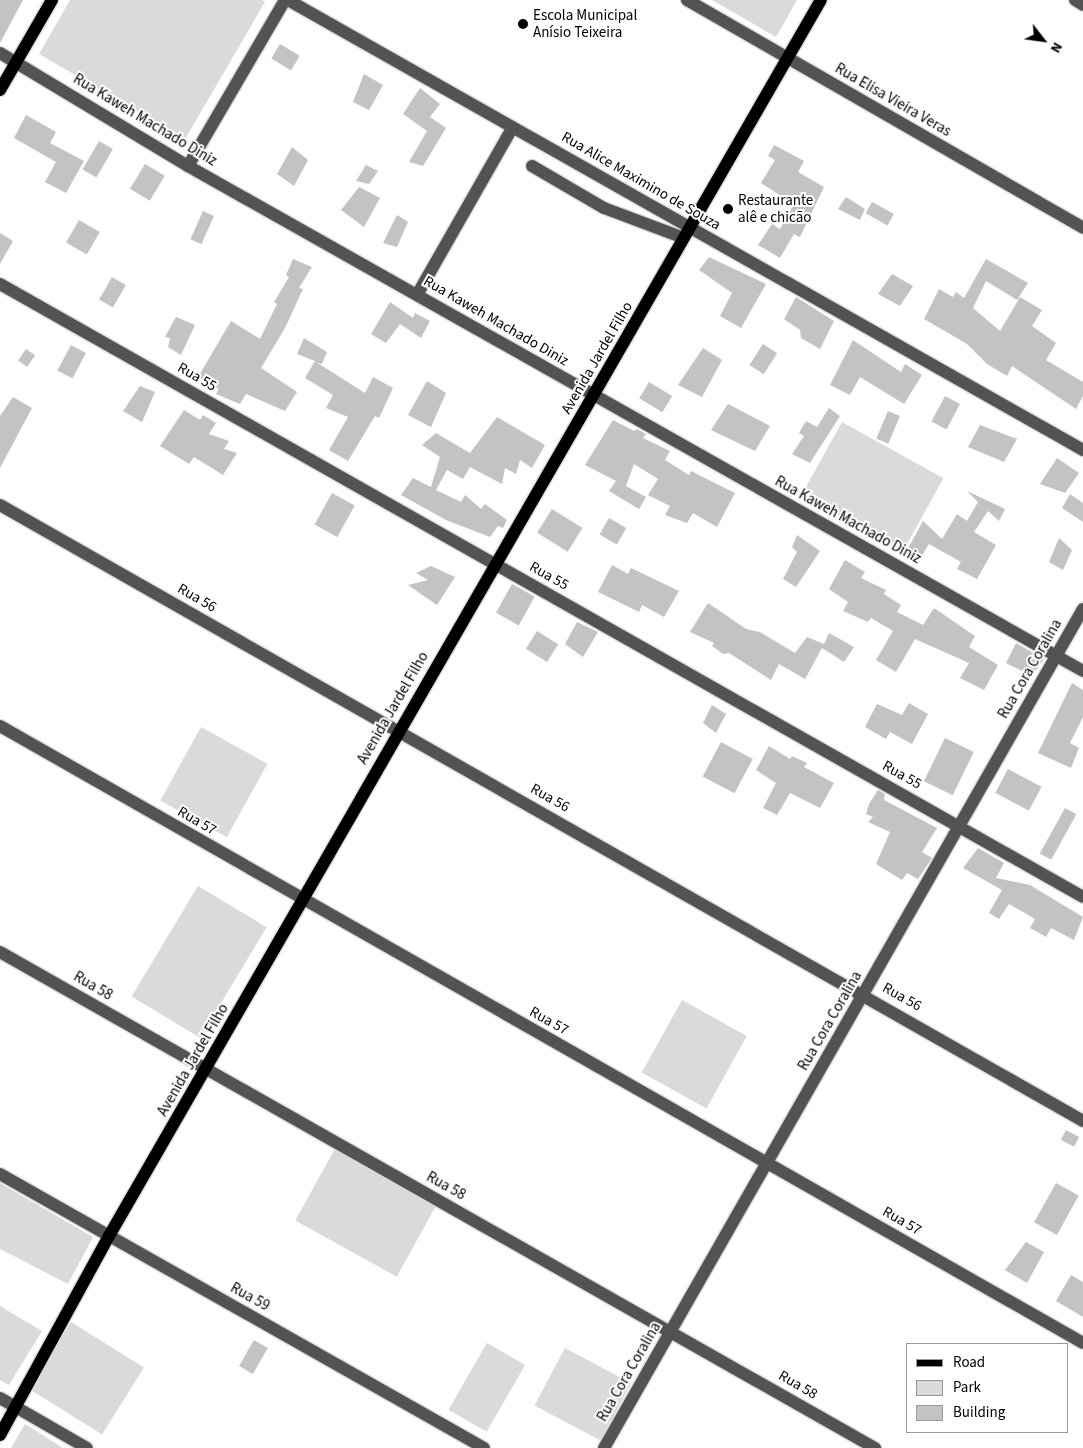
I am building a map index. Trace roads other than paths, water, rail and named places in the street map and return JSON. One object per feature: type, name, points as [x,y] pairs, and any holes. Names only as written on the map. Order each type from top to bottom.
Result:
[{"type":"main road","points":[[0,90],[52,0]]},
{"type":"main road","name":"Avenida Jardel Filho","points":[[0,1435],[109,1236],[207,1069],[399,731],[821,0]]},
{"type":"street","name":"Rua Alice Maximino de Souza","points":[[287,0],[512,127],[686,233],[1083,450]]},
{"type":"street","points":[[188,166],[287,0]]},
{"type":"street","name":"Rua Elisa Vieira Veras","points":[[687,0],[1083,228]]},
{"type":"street","points":[[1075,0],[1083,5]]},
{"type":"street","name":"Rua Kaweh Machado Diniz","points":[[0,53],[188,166],[1083,671]]},
{"type":"street","points":[[416,295],[512,127]]},
{"type":"street","points":[[532,166],[604,208],[686,233]]},
{"type":"street","name":"Rua 55","points":[[0,284],[1083,897]]},
{"type":"street","name":"Rua 56","points":[[0,505],[1083,1120]]},
{"type":"street","name":"Rua Cora Coralina","points":[[604,1448],[1083,609]]},
{"type":"street","name":"Rua 57","points":[[0,726],[302,900],[1083,1343]]},
{"type":"street","name":"Rua 58","points":[[0,952],[875,1448]]},
{"type":"street","name":"Rua 59","points":[[0,1174],[484,1448]]},
{"type":"street","points":[[0,1398],[87,1448]]},
{"type":"place","name":"Escola Municipal Anísio Teixeira","points":[[523,24]]},
{"type":"place","name":"Restaurante alê e chicão","points":[[728,209]]}]
